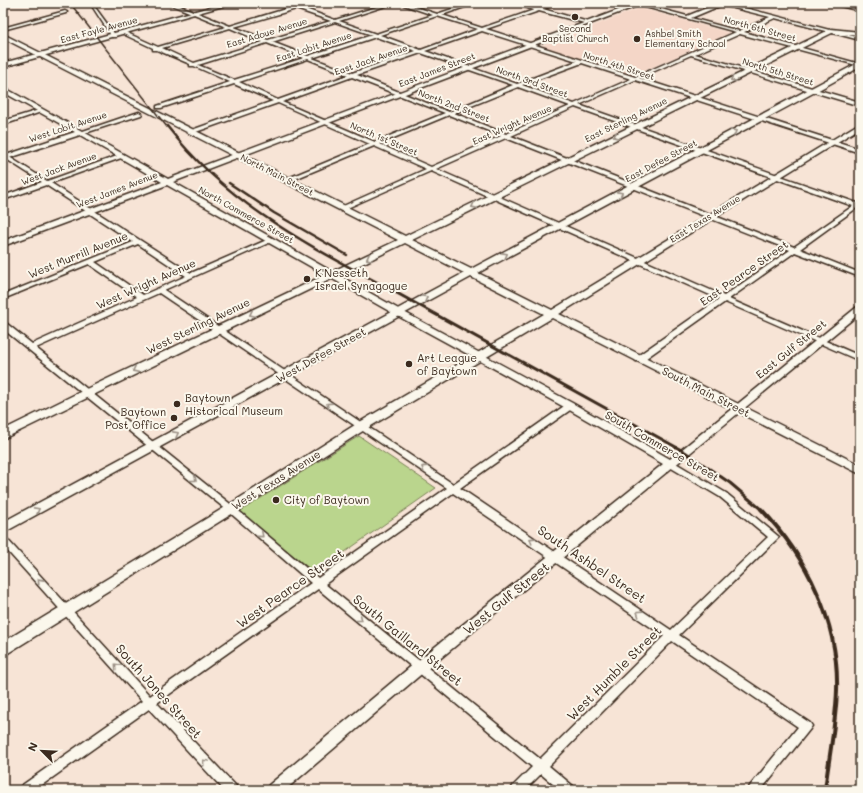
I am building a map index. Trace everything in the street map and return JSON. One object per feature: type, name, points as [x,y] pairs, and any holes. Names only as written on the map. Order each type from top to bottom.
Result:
[{"type":"main road","points":[[831,31],[860,34]]},
{"type":"main road","name":"East Sterling Avenue","points":[[404,240],[831,31]]},
{"type":"main road","name":"North Main Street","points":[[3,36],[551,314]]},
{"type":"main road","name":"East Defee Street","points":[[471,273],[860,65]]},
{"type":"main road","name":"East Texas Avenue","points":[[551,314],[638,262],[775,176],[860,126]]},
{"type":"main road","name":"West Sterling Avenue","points":[[3,435],[88,392],[404,240]]},
{"type":"main road","name":"West Defee Street","points":[[3,528],[471,273]]},
{"type":"main road","name":"West Texas Avenue","points":[[3,649],[231,509],[362,426],[481,357],[551,314]]},
{"type":"main road","name":"South Main Street","points":[[551,314],[860,470]]},
{"type":"street","name":"North 2nd Street","points":[[169,3],[569,159],[860,275]]},
{"type":"street","name":"East Fayle Avenue","points":[[3,65],[231,3]]},
{"type":"street","name":"North 3rd Street","points":[[284,3],[859,205]]},
{"type":"street","points":[[155,48],[311,3]]},
{"type":"street","name":"East Adoue Avenue","points":[[192,65],[393,3]]},
{"type":"street","name":"North 4th Street","points":[[400,3],[860,151]]},
{"type":"street","name":"East Lobit Avenue","points":[[159,107],[474,3]]},
{"type":"street","points":[[515,3],[586,23]]},
{"type":"street","name":"East Jack Avenue","points":[[191,132],[557,3]]},
{"type":"street","name":"North 6th Street","points":[[638,3],[687,18],[860,65]]},
{"type":"street","name":"East James Street","points":[[238,154],[638,3]]},
{"type":"street","points":[[687,18],[721,3],[860,39]]},
{"type":"street","points":[[831,3],[860,10]]},
{"type":"street","points":[[93,7],[114,36]]},
{"type":"street","points":[[3,29],[65,12]]},
{"type":"street","name":"East Wright Avenue","points":[[343,208],[774,17]]},
{"type":"street","name":"North 1st Street","points":[[123,33],[323,123],[431,169],[638,262],[860,359]]},
{"type":"street","name":"North 5th Street","points":[[691,54],[860,104]]},
{"type":"street","points":[[288,180],[580,62]]},
{"type":"street","name":"North Commerce Street","points":[[4,90],[399,313],[481,357]]},
{"type":"street","points":[[3,123],[41,111]]},
{"type":"street","name":"West Lobit Avenue","points":[[4,157],[139,114]]},
{"type":"street","name":"West James Avenue","points":[[3,244],[238,154]]},
{"type":"street","name":"West Jack Avenue","points":[[3,198],[122,156]]},
{"type":"street","points":[[4,157],[191,276]]},
{"type":"street","name":"East Pearce Street","points":[[639,359],[859,205]]},
{"type":"street","name":"West Wright Avenue","points":[[30,348],[271,240]]},
{"type":"street","name":"West Murrill Avenue","points":[[3,297],[138,242]]},
{"type":"street","points":[[89,261],[142,298]]},
{"type":"street","name":"South Ashbel Street","points":[[159,290],[806,726],[754,790]]},
{"type":"street","name":"East Gulf Street","points":[[738,408],[860,309]]},
{"type":"street","name":"South Gaillard Street","points":[[3,325],[30,348],[88,392],[152,446],[231,509],[318,584],[569,790]]},
{"type":"street","name":"South Commerce Street","points":[[481,357],[570,406],[723,495],[774,537],[732,577]]},
{"type":"street","name":"West Pearce Street","points":[[25,790],[570,406]]},
{"type":"street","name":"West Gulf Street","points":[[274,790],[420,667],[557,557],[738,408]]},
{"type":"street","name":"South Jones Street","points":[[3,540],[232,790]]},
{"type":"street","name":"West Humble Street","points":[[517,790],[732,577]]},
{"type":"shaded area","name":"Ashbel Smith Elementary School","points":[[640,8],[730,33],[637,74],[628,74],[541,46]]},
{"type":"green space","points":[[359,436],[436,488],[315,573],[239,512]]},
{"type":"railway","points":[[70,3],[167,127]]},
{"type":"railway","points":[[167,126],[191,154],[217,180],[244,202],[302,240],[397,293]]},
{"type":"railway","points":[[229,183],[274,213],[347,255]]},
{"type":"railway","points":[[395,292],[685,452],[730,483],[762,510]]},
{"type":"railway","points":[[762,510],[793,548],[806,569],[826,616],[832,640],[836,665],[837,690],[834,727],[825,790]]},
{"type":"place","name":"Second Baptist Church","points":[[575,17]]},
{"type":"place","name":"Ashbel Smith Elementary School","points":[[637,39]]},
{"type":"place","name":"K'Nesseth Israel Synagogue","points":[[307,279]]},
{"type":"place","name":"Art League of Baytown","points":[[409,364]]},
{"type":"place","name":"Baytown Historical Museum","points":[[177,404]]},
{"type":"place","name":"Baytown Post Office","points":[[174,418]]},
{"type":"place","name":"City of Baytown","points":[[276,500]]}]
